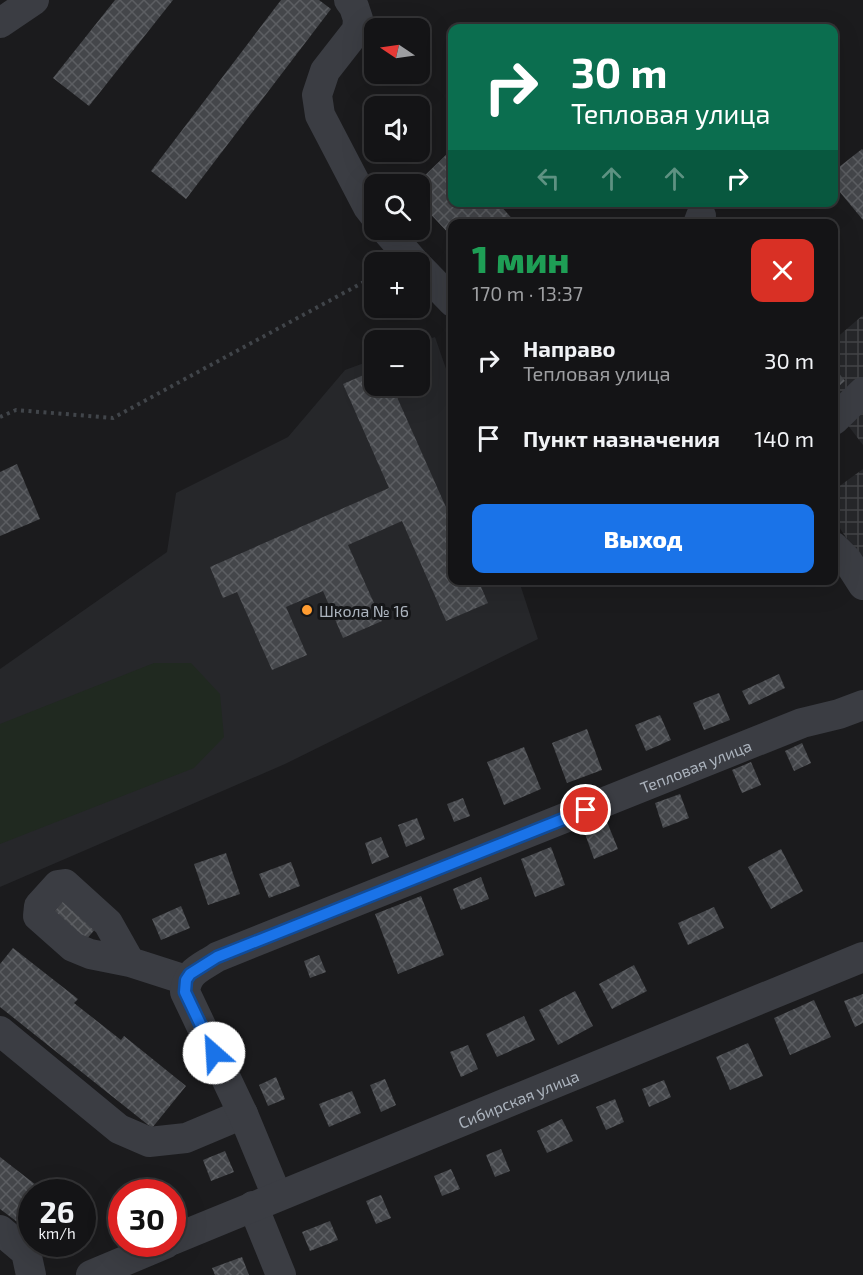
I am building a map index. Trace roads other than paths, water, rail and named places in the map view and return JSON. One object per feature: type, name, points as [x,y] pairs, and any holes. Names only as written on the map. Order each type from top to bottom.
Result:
[{"type":"street","points":[[0,23],[34,0]]},
{"type":"street","points":[[349,0],[358,19],[357,30],[325,71],[317,94],[320,115],[364,199]]},
{"type":"street","points":[[395,240],[405,252]]},
{"type":"street","points":[[430,278],[448,297]]},
{"type":"street","points":[[838,416],[863,392]]},
{"type":"street","points":[[838,551],[847,560],[863,585]]},
{"type":"street","name":"Тепловая улица","points":[[186,980],[190,974],[217,957],[802,723],[839,714],[863,705]]},
{"type":"street","name":"Сибирская улица","points":[[186,1234],[863,957]]},
{"type":"street","points":[[130,962],[186,980],[185,992],[243,1114],[281,1275]]},
{"type":"street","points":[[0,1031],[119,1129],[149,1142],[186,1138],[243,1114]]},
{"type":"street","points":[[0,1230],[26,1252],[31,1275]]},
{"type":"street","points":[[91,1275],[134,1257]]},
{"type":"place","name":"Школа № 16","points":[[307,610]]}]
